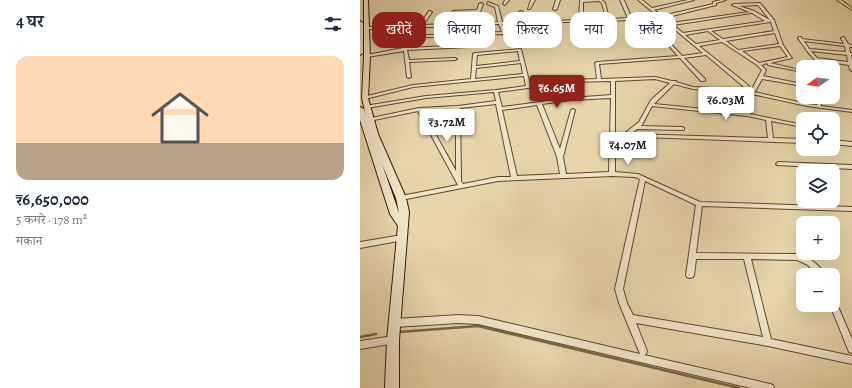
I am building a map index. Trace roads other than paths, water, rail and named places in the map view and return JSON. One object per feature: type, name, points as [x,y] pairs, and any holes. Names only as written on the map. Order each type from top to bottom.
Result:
[{"type":"main road","points":[[366,0],[367,56],[364,108],[395,214],[402,232]]},
{"type":"main road","points":[[360,23],[360,52]]},
{"type":"main road","points":[[364,108],[400,198],[404,212],[395,323],[392,388]]},
{"type":"street","points":[[505,4],[507,0]]},
{"type":"street","points":[[529,8],[533,0]]},
{"type":"street","points":[[555,9],[558,0]]},
{"type":"street","points":[[581,12],[582,0],[601,0],[605,12]]},
{"type":"street","points":[[622,0],[627,12]]},
{"type":"street","points":[[640,0],[656,12]]},
{"type":"street","points":[[652,9],[692,0]]},
{"type":"street","points":[[709,0],[714,2],[724,0]]},
{"type":"street","points":[[839,0],[850,6],[852,9]]},
{"type":"street","points":[[676,14],[716,4],[714,2]]},
{"type":"street","points":[[488,3],[496,6],[503,30]]},
{"type":"street","points":[[454,12],[479,11],[481,4]]},
{"type":"street","points":[[759,65],[790,58],[781,45],[776,32],[770,21],[764,11],[757,4],[734,5],[753,12],[770,21]]},
{"type":"street","points":[[676,23],[764,11]]},
{"type":"street","points":[[426,19],[430,12]]},
{"type":"street","points":[[683,34],[770,21]]},
{"type":"street","points":[[495,23],[500,23]]},
{"type":"street","points":[[744,25],[749,28]]},
{"type":"street","points":[[367,28],[372,28]]},
{"type":"street","points":[[676,28],[740,80],[750,92]]},
{"type":"street","points":[[708,30],[721,41],[736,51],[739,51],[764,70],[754,90],[750,92],[747,115]]},
{"type":"street","points":[[754,31],[759,34]]},
{"type":"street","points":[[696,45],[776,32]]},
{"type":"street","points":[[426,36],[503,33]]},
{"type":"street","points":[[843,38],[850,54],[852,70]]},
{"type":"street","points":[[816,60],[802,39],[852,46]]},
{"type":"street","points":[[739,51],[781,45]]},
{"type":"street","points":[[367,56],[406,49],[434,48]]},
{"type":"street","points":[[673,48],[702,80]]},
{"type":"street","points":[[406,49],[409,77]]},
{"type":"street","points":[[473,80],[474,54],[520,50],[528,87]]},
{"type":"street","points":[[808,50],[850,54]]},
{"type":"street","points":[[599,80],[597,63],[707,54]]},
{"type":"street","points":[[408,61],[455,59]]},
{"type":"street","points":[[474,67],[522,62]]},
{"type":"street","points":[[840,63],[851,64]]},
{"type":"street","points":[[759,65],[772,64],[796,70]]},
{"type":"street","points":[[365,98],[413,86],[525,75]]},
{"type":"street","points":[[760,77],[796,84]]},
{"type":"street","points":[[364,108],[426,97],[496,91],[571,81],[655,78],[693,88],[750,92],[819,107],[852,111]]},
{"type":"street","points":[[612,174],[613,79]]},
{"type":"street","points":[[626,135],[641,122],[652,105],[674,82]]},
{"type":"street","points":[[496,91],[514,178]]},
{"type":"street","points":[[499,109],[571,99],[613,96]]},
{"type":"street","points":[[369,120],[419,109],[458,107],[498,102]]},
{"type":"street","points":[[539,103],[560,157],[563,176]]},
{"type":"street","points":[[652,105],[747,115],[796,125]]},
{"type":"street","points":[[458,107],[460,184]]},
{"type":"street","points":[[419,109],[460,184]]},
{"type":"street","points":[[560,157],[574,110]]},
{"type":"street","points":[[768,119],[771,140]]},
{"type":"street","points":[[636,127],[682,129]]},
{"type":"street","points":[[612,134],[796,141]]},
{"type":"street","points":[[840,143],[852,144]]},
{"type":"street","points":[[779,164],[852,167]]},
{"type":"street","points":[[400,198],[460,184],[514,178],[612,174],[636,175],[699,204],[852,209]]},
{"type":"street","points":[[643,178],[620,289],[623,303],[643,351]]},
{"type":"street","points":[[690,275],[699,204]]},
{"type":"street","points":[[360,245],[402,232]]},
{"type":"street","points":[[692,256],[797,256],[808,260],[816,268]]},
{"type":"street","points":[[747,257],[768,342]]},
{"type":"street","points":[[836,312],[852,349]]},
{"type":"street","points":[[630,318],[768,342],[852,360]]},
{"type":"street","points":[[395,323],[458,319],[478,320],[770,388]]},
{"type":"street","points":[[360,345],[394,340]]},
{"type":"waterway","points":[[399,332],[478,326],[739,388]]},
{"type":"waterway","points":[[360,337],[376,334]]}]
